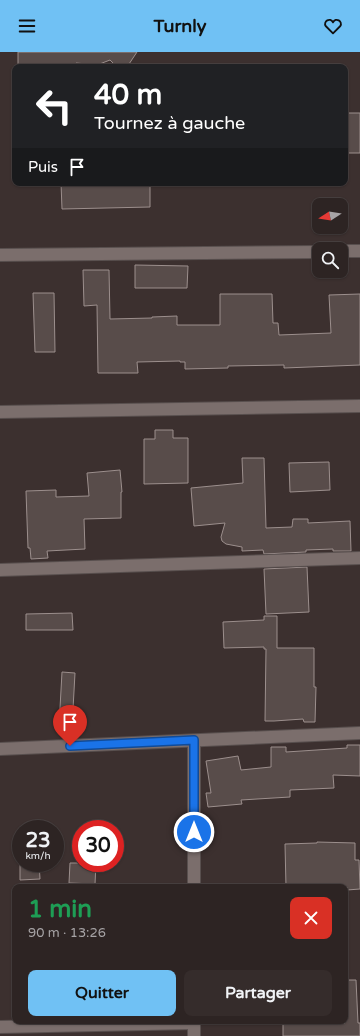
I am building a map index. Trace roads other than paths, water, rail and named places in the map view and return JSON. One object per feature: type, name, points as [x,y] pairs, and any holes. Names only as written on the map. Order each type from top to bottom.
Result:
[{"type":"street","points":[[348,251],[360,251]]},
{"type":"street","points":[[0,256],[312,252]]},
{"type":"street","points":[[0,412],[360,406]]},
{"type":"street","points":[[0,570],[360,558]]},
{"type":"street","points":[[0,749],[360,733]]},
{"type":"street","points":[[194,740],[194,884]]},
{"type":"street","points":[[0,1027],[116,1024]]},
{"type":"street","points":[[194,1024],[194,1036]]}]
